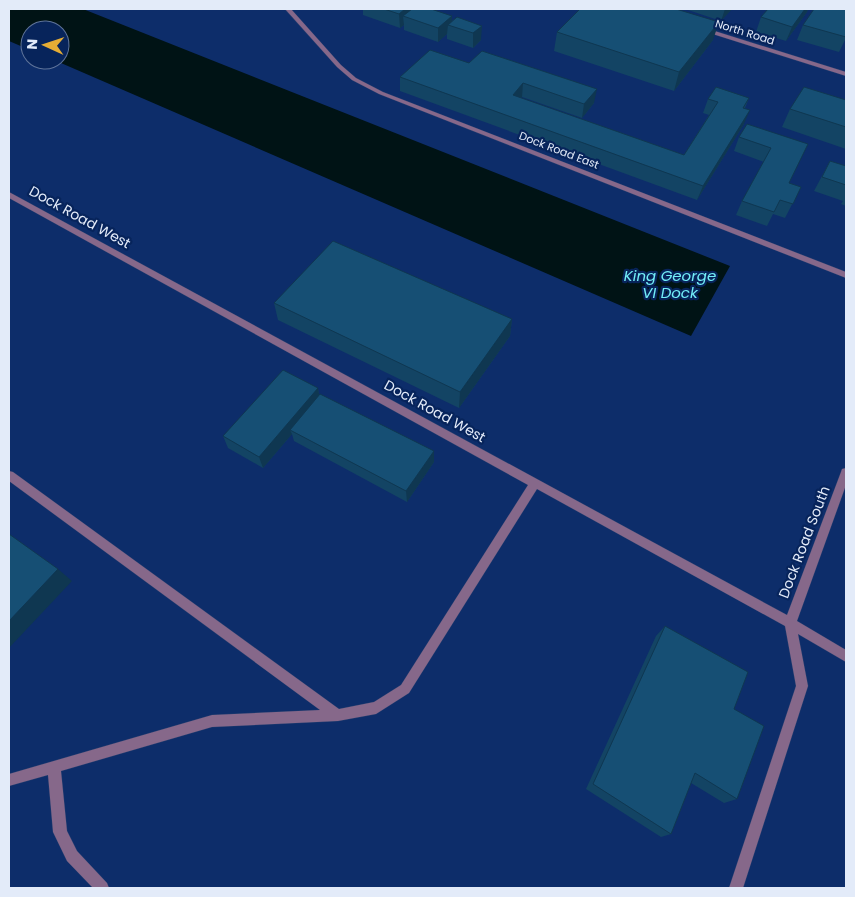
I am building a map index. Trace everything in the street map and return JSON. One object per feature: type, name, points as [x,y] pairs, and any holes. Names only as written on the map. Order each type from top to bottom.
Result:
[{"type":"lane","name":"Dock Road East","points":[[288,9],[339,66],[354,79],[381,93],[846,275]]},
{"type":"lane","name":"North Road","points":[[695,26],[846,74]]},
{"type":"lane","name":"Dock Road West","points":[[9,195],[790,622],[846,656]]},
{"type":"lane","name":"Dock Road South","points":[[790,622],[846,472]]},
{"type":"lane","points":[[9,475],[338,715]]},
{"type":"lane","points":[[9,780],[212,720],[338,715],[376,708],[405,690],[535,483]]},
{"type":"lane","points":[[736,888],[802,686],[790,622]]},
{"type":"lane","points":[[54,766],[60,832],[72,856],[102,888]]},
{"type":"shaded area","points":[[57,9],[846,9],[846,888],[9,888],[9,37],[20,31],[20,70],[70,70],[70,20],[38,20]]},
{"type":"water","name":"King George VI Dock","points":[[9,9],[83,9],[730,266],[691,336],[70,67],[70,20],[20,20],[20,46],[9,41]]},
{"type":"building","points":[[384,9],[405,9],[399,14]]},
{"type":"building","points":[[412,9],[431,9],[452,16],[438,28],[403,16]]},
{"type":"building","points":[[580,9],[676,9],[719,22],[679,72],[557,32]]},
{"type":"building","points":[[768,9],[805,9],[792,27],[761,17]]},
{"type":"building","points":[[814,9],[846,9],[846,37],[803,25]]},
{"type":"building","points":[[457,17],[482,26],[473,33],[448,25]]},
{"type":"building","points":[[430,50],[469,63],[482,51],[597,89],[584,104],[523,83],[513,95],[684,155],[718,102],[708,99],[716,87],[749,98],[743,108],[750,110],[703,186],[400,77]]},
{"type":"building","points":[[804,87],[846,100],[846,127],[790,109]]},
{"type":"building","points":[[747,124],[808,144],[789,183],[801,187],[793,204],[780,200],[774,212],[742,201],[771,148],[739,137]]},
{"type":"building","points":[[830,161],[846,166],[846,185],[822,177]]},
{"type":"building","points":[[333,241],[512,319],[460,392],[274,303]]},
{"type":"building","points":[[283,370],[318,388],[259,457],[223,436]]},
{"type":"building","points":[[320,394],[434,451],[406,491],[290,430]]},
{"type":"building","points":[[9,534],[58,569],[9,621]]},
{"type":"building","points":[[665,626],[748,672],[734,709],[764,726],[737,799],[695,773],[671,834],[593,784]]}]
